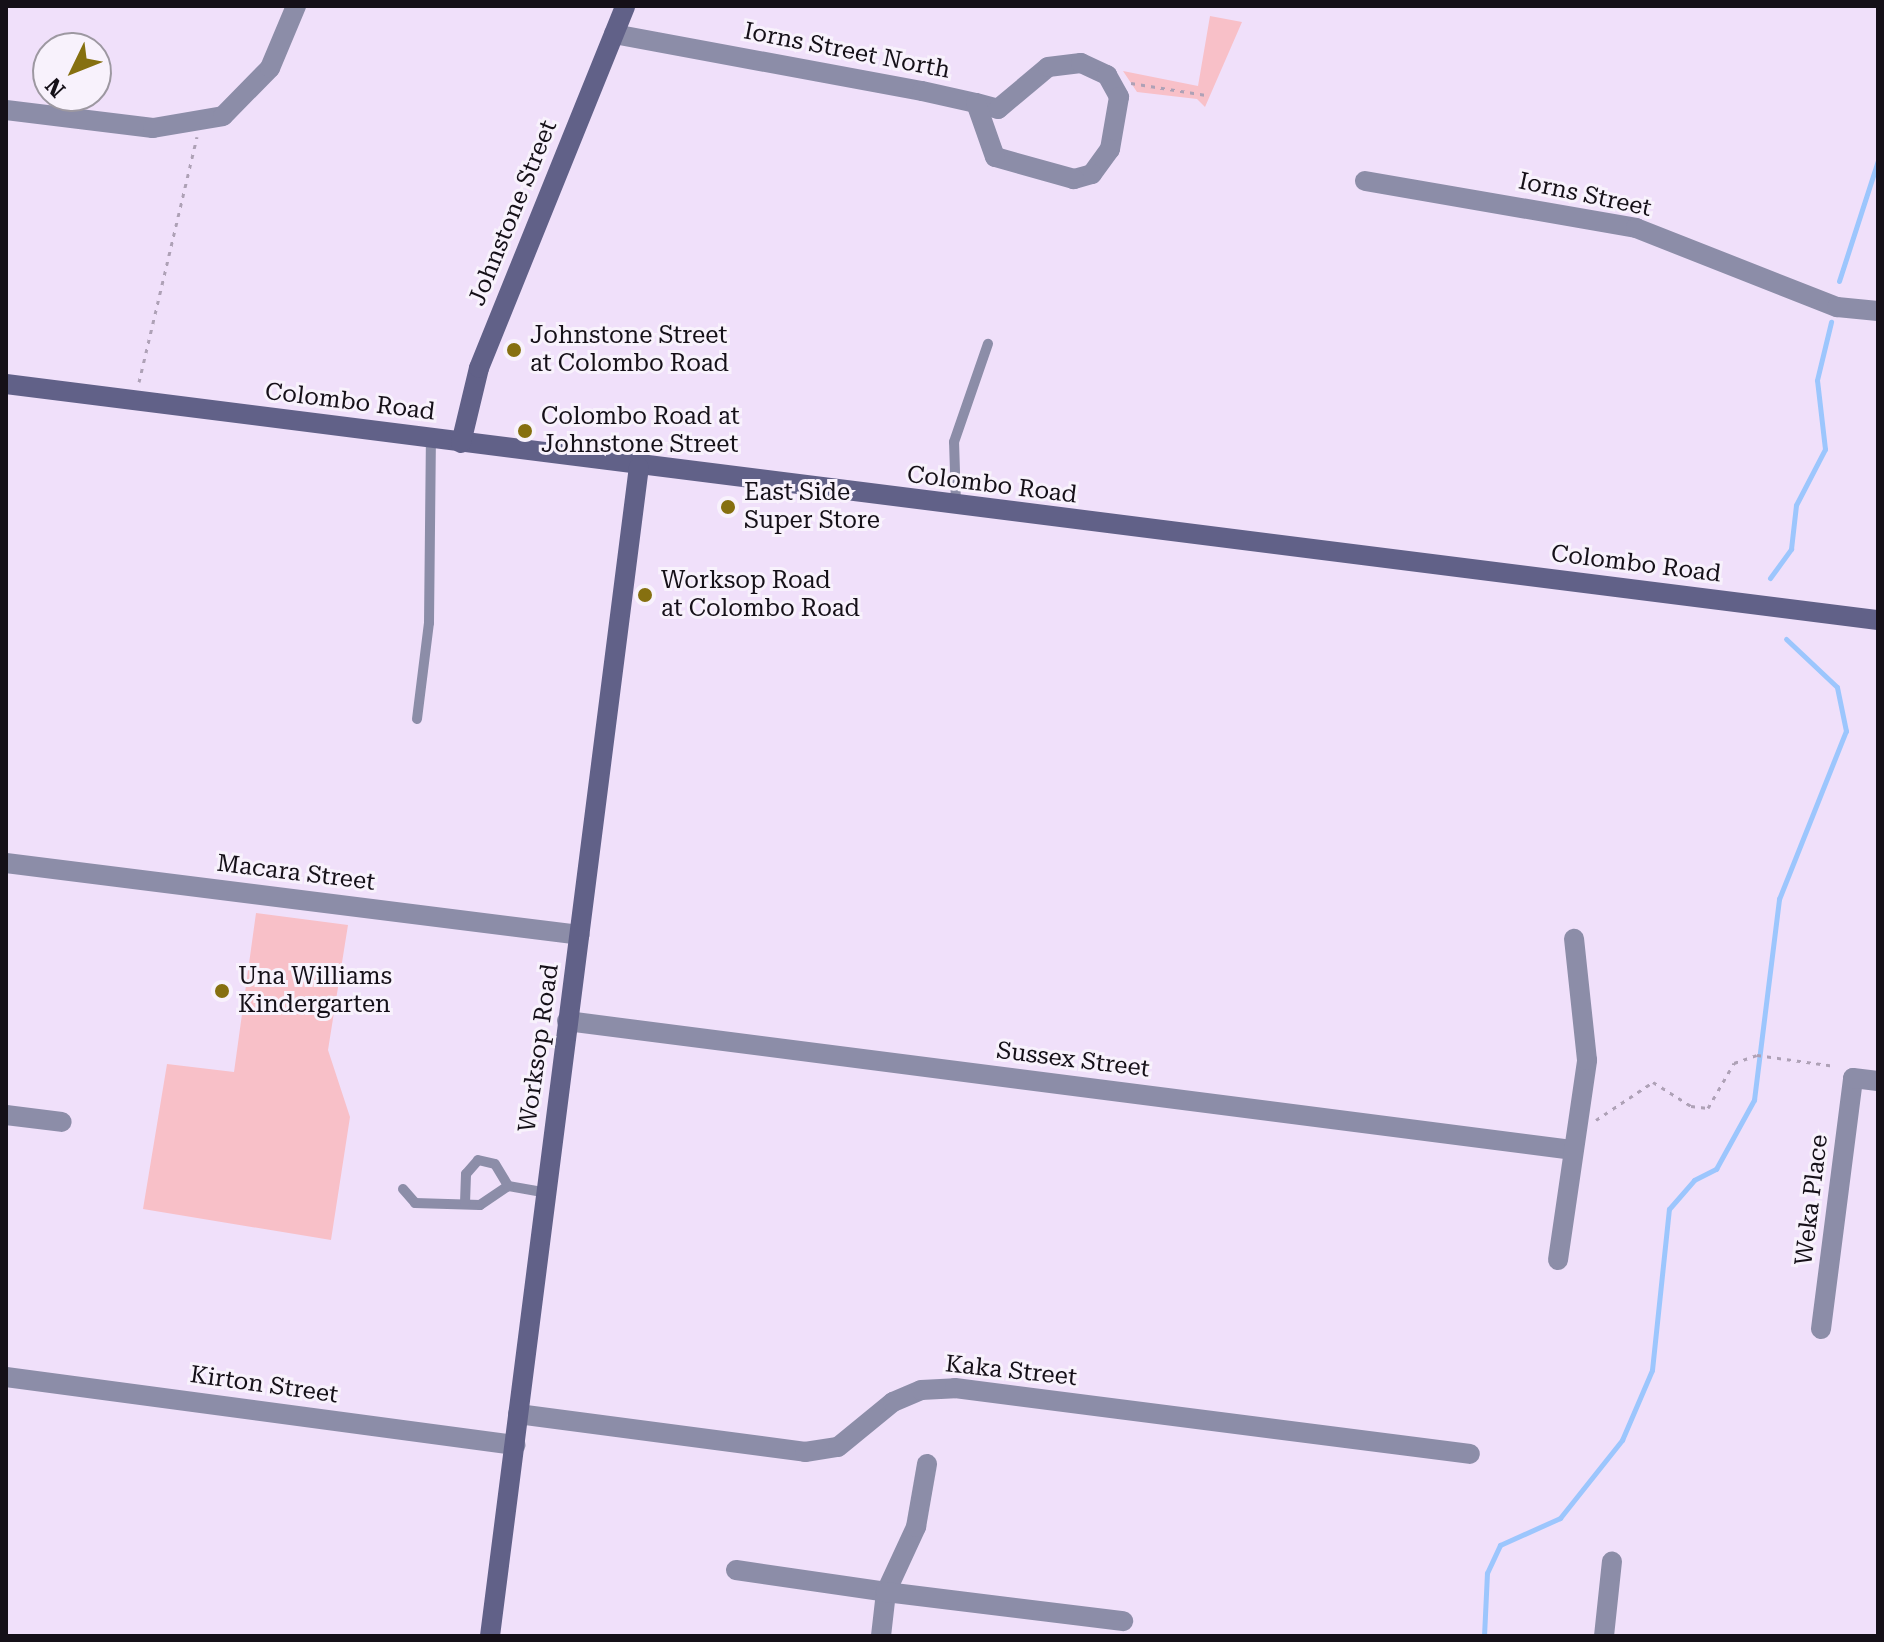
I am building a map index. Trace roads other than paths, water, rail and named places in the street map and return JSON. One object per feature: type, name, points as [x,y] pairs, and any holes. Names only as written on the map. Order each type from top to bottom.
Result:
[{"type":"street","points":[[6,110],[194,126],[247,97],[270,68],[296,6]]},
{"type":"street","name":"Johnstone Street","points":[[461,443],[479,368],[625,6]]},
{"type":"street","name":"Iorns Street North","points":[[614,34],[976,103],[1012,104],[1036,76],[1066,62],[1095,66],[1115,85],[1110,149],[1092,174],[1074,179],[995,157],[976,103]]},
{"type":"street","name":"Iorns Street","points":[[1365,181],[1636,228],[1837,307],[1878,311]]},
{"type":"street","name":"Colombo Road","points":[[6,384],[956,507],[1878,620]]},
{"type":"street","name":"Worksop Road","points":[[490,1636],[639,467]]},
{"type":"street","name":"Macara Street","points":[[6,863],[580,935]]},
{"type":"street","points":[[1558,1260],[1587,1060],[1574,939]]},
{"type":"street","name":"Sussex Street","points":[[567,1021],[1572,1150]]},
{"type":"street","name":"Weka Place","points":[[1821,1329],[1853,1078],[1878,1081]]},
{"type":"street","points":[[6,1115],[62,1122]]},
{"type":"street","name":"Kirton Street","points":[[6,1377],[515,1445]]},
{"type":"street","name":"Kaka Street","points":[[518,1414],[805,1452],[838,1447],[907,1396],[955,1388],[1470,1454]]},
{"type":"street","points":[[881,1636],[886,1592],[916,1527],[927,1464]]},
{"type":"street","points":[[1604,1636],[1612,1561]]},
{"type":"street","points":[[736,1570],[1123,1621]]},
{"type":"lane","points":[[956,507],[954,442],[988,344]]},
{"type":"lane","points":[[417,719],[429,623],[431,439]]},
{"type":"lane","points":[[465,1203],[466,1174],[478,1160],[500,1168],[508,1186]]},
{"type":"lane","points":[[508,1186],[546,1193]]},
{"type":"lane","points":[[403,1189],[415,1203],[465,1203],[494,1201],[508,1186]]},
{"type":"waterway","points":[[1839,281],[1878,160]]},
{"type":"waterway","points":[[1770,578],[1791,549],[1796,505],[1825,449],[1817,380],[1831,322]]},
{"type":"waterway","points":[[1484,1636],[1487,1573],[1500,1545],[1560,1518],[1622,1440],[1652,1370],[1669,1209],[1694,1180],[1716,1169],[1754,1100],[1779,899],[1846,731],[1837,687],[1786,639]]},
{"type":"place","name":"Johnstone Street at Colombo Road","points":[[514,350]]},
{"type":"place","name":"Colombo Road at Johnstone Street","points":[[525,431]]},
{"type":"place","name":"East Side Super Store","points":[[728,507]]},
{"type":"place","name":"Worksop Road at Colombo Road","points":[[645,595]]},
{"type":"place","name":"Una Williams Kindergarten","points":[[222,991]]}]
